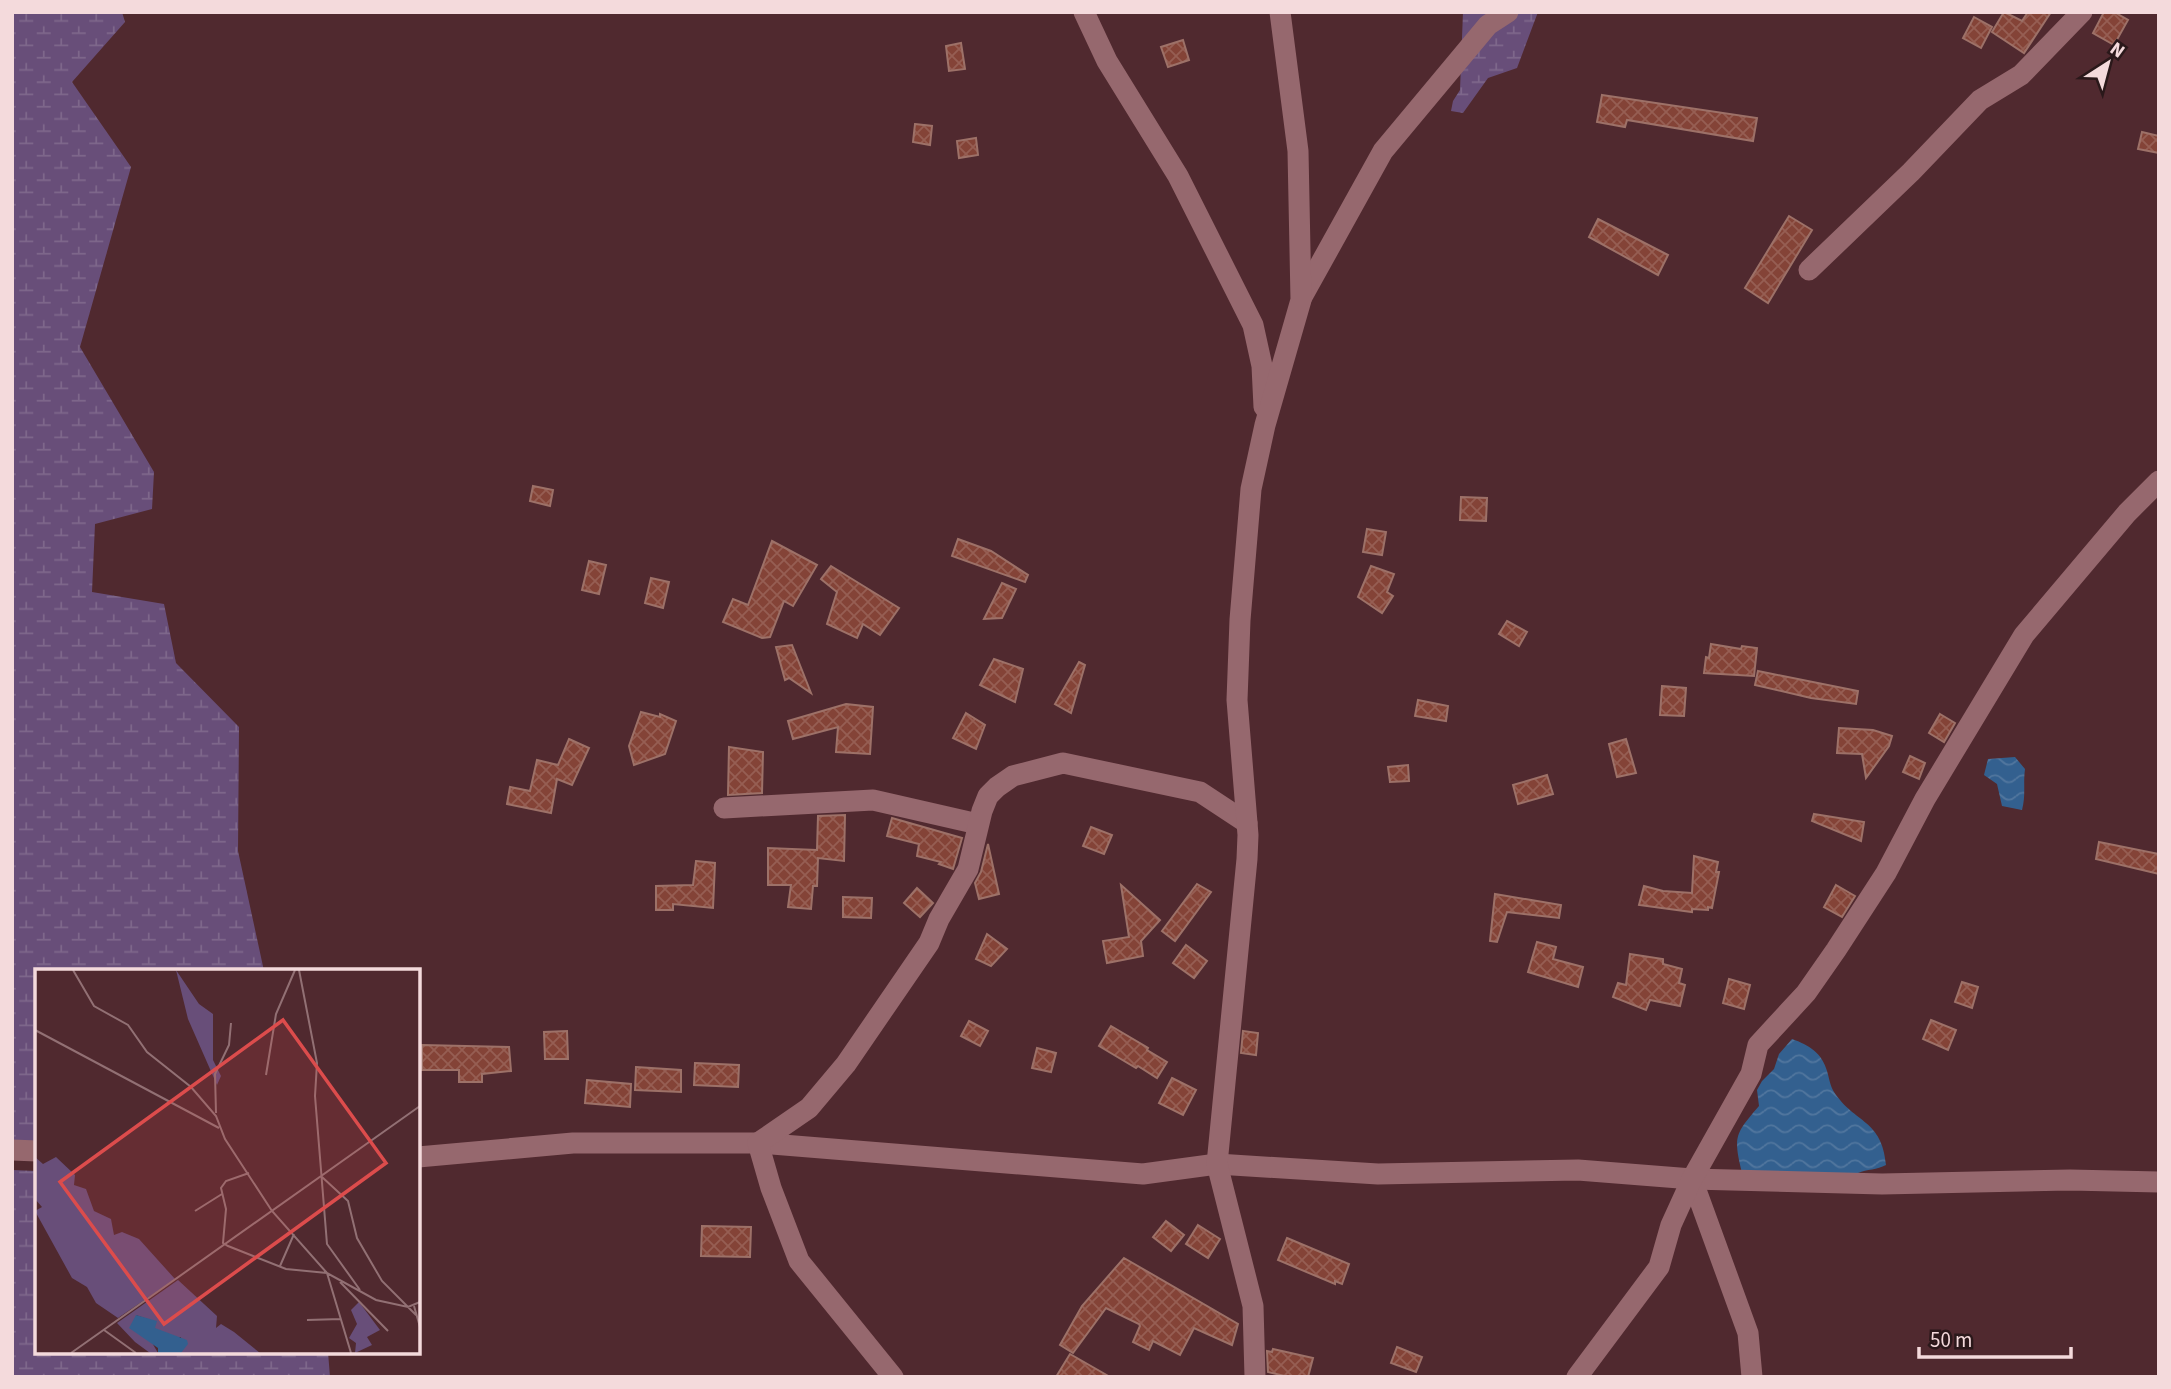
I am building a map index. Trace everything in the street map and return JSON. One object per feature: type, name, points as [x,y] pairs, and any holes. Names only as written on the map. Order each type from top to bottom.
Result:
[{"type":"street","points":[[1084,12],[1107,61],[1178,176],[1254,325],[1262,366],[1265,425]]},
{"type":"street","points":[[1280,12],[1298,150],[1301,300]]},
{"type":"street","points":[[1255,1377],[1253,1306],[1217,1164],[1247,859],[1247,823],[1237,699],[1240,620],[1251,489],[1265,425],[1301,300],[1383,151],[1488,25],[1508,12]]},
{"type":"street","points":[[1809,270],[1911,172],[1980,100],[2021,75],[2082,12]]},
{"type":"street","points":[[1577,1377],[1659,1267],[1671,1225],[1692,1180],[1751,1074],[1758,1045],[1806,993],[1842,941],[1886,873],[1925,799],[2024,635],[2127,513],[2159,481]]},
{"type":"street","points":[[758,1143],[809,1108],[853,1054],[929,943],[939,919],[968,869],[978,824],[988,796],[1013,776],[1063,763],[1200,792],[1247,823]]},
{"type":"street","points":[[724,808],[873,800],[978,824]]},
{"type":"street","points":[[420,1157],[573,1143],[758,1143],[1143,1174],[1217,1164],[1378,1174],[1578,1170],[1692,1180],[1882,1184],[2070,1180],[2159,1182]]},
{"type":"street","points":[[758,1143],[771,1188],[799,1261],[893,1377]]},
{"type":"street","points":[[12,1150],[35,1151]]},
{"type":"street","points":[[1692,1180],[1748,1333],[1752,1377]]},
{"type":"green space","points":[[12,12],[122,12],[125,22],[72,82],[131,167],[80,347],[154,472],[152,509],[95,524],[92,592],[164,604],[176,663],[239,727],[238,851],[264,969],[35,969],[35,1144],[12,1143]]},
{"type":"green space","points":[[1463,12],[1538,12],[1517,68],[1488,78],[1463,113],[1451,111],[1453,101],[1460,90]]},
{"type":"green space","points":[[12,1170],[35,1171],[35,1354],[328,1354],[330,1377],[12,1377]]},
{"type":"water","points":[[2015,757],[2025,769],[2022,810],[2002,806],[1997,784],[1984,775],[1988,759]]},
{"type":"water","points":[[1792,1039],[1809,1047],[1822,1059],[1834,1092],[1879,1139],[1886,1165],[1858,1173],[1742,1173],[1737,1151],[1738,1136],[1759,1106],[1757,1090],[1762,1081],[1774,1069],[1779,1054]]},
{"type":"building","points":[[2004,12],[2022,21],[2028,12],[2051,12],[2024,53],[1992,32]]},
{"type":"building","points":[[2104,12],[2114,12],[2128,20],[2114,45],[2093,33]]},
{"type":"building","points":[[1974,17],[1992,27],[1981,48],[1963,38]]},
{"type":"building","points":[[1183,40],[1189,60],[1168,67],[1161,47]]},
{"type":"building","points":[[961,43],[965,69],[949,71],[946,46]]},
{"type":"building","points":[[1602,95],[1757,118],[1753,141],[1627,120],[1625,127],[1597,122]]},
{"type":"building","points":[[915,124],[932,126],[930,145],[913,142]]},
{"type":"building","points":[[2142,132],[2159,136],[2159,153],[2138,149]]},
{"type":"building","points":[[976,138],[978,155],[959,158],[957,141]]},
{"type":"building","points":[[1789,216],[1812,230],[1768,303],[1745,288]]},
{"type":"building","points":[[1598,219],[1668,255],[1658,275],[1589,237]]},
{"type":"building","points":[[533,486],[553,490],[550,506],[530,501]]},
{"type":"building","points":[[1461,497],[1487,498],[1486,521],[1460,520]]},
{"type":"building","points":[[1367,529],[1386,532],[1382,555],[1363,552]]},
{"type":"building","points":[[958,539],[991,551],[1028,575],[1025,582],[952,556]]},
{"type":"building","points":[[772,541],[817,565],[793,606],[784,601],[770,637],[762,638],[723,622],[733,599],[748,605]]},
{"type":"building","points":[[589,561],[606,565],[599,594],[582,590]]},
{"type":"building","points":[[831,566],[899,608],[880,635],[863,624],[857,638],[827,624],[837,592],[821,579]]},
{"type":"building","points":[[1371,566],[1394,574],[1387,592],[1393,596],[1382,613],[1358,597]]},
{"type":"building","points":[[651,578],[669,582],[663,608],[645,603]]},
{"type":"building","points":[[1002,583],[1016,589],[1002,618],[984,619]]},
{"type":"building","points":[[1507,621],[1527,632],[1519,646],[1499,634]]},
{"type":"building","points":[[1711,644],[1741,649],[1742,646],[1757,648],[1754,676],[1704,673]]},
{"type":"building","points":[[792,645],[811,693],[789,678],[785,680],[776,647]]},
{"type":"building","points":[[994,659],[1023,669],[1015,702],[980,685]]},
{"type":"building","points":[[1079,662],[1085,665],[1071,713],[1055,704]]},
{"type":"building","points":[[1758,671],[1858,691],[1856,704],[1811,698],[1755,685]]},
{"type":"building","points":[[1662,686],[1686,688],[1684,716],[1660,715]]},
{"type":"building","points":[[1418,700],[1448,706],[1446,721],[1415,716]]},
{"type":"building","points":[[846,704],[873,707],[870,754],[836,752],[838,727],[793,739],[788,721]]},
{"type":"building","points":[[641,712],[660,717],[660,714],[676,721],[665,754],[634,765],[629,746]]},
{"type":"building","points":[[966,713],[985,725],[976,749],[953,738]]},
{"type":"building","points":[[1940,714],[1955,723],[1944,742],[1929,733]]},
{"type":"building","points":[[1839,728],[1873,730],[1892,736],[1889,746],[1866,778],[1862,754],[1837,753]]},
{"type":"building","points":[[569,739],[589,748],[572,785],[557,779],[551,813],[507,804],[510,787],[530,791],[537,760],[558,765]]},
{"type":"building","points":[[1626,739],[1636,773],[1617,777],[1609,744]]},
{"type":"building","points":[[729,747],[763,752],[762,793],[728,795]]},
{"type":"building","points":[[1910,756],[1925,763],[1919,779],[1903,772]]},
{"type":"building","points":[[1408,765],[1409,781],[1390,782],[1388,767]]},
{"type":"building","points":[[1547,775],[1553,794],[1518,804],[1513,785]]},
{"type":"building","points":[[1814,814],[1864,822],[1861,841],[1812,821]]},
{"type":"building","points":[[845,815],[844,861],[818,858],[817,886],[813,886],[811,909],[788,907],[791,885],[768,885],[768,848],[817,850],[818,816]]},
{"type":"building","points":[[892,818],[962,838],[953,869],[939,864],[941,862],[917,856],[919,844],[887,836]]},
{"type":"building","points":[[1091,827],[1112,835],[1104,854],[1083,846]]},
{"type":"building","points":[[2099,842],[2159,854],[2159,874],[2096,859]]},
{"type":"building","points":[[988,844],[999,894],[979,899],[975,883],[981,872]]},
{"type":"building","points":[[1694,856],[1718,862],[1716,872],[1719,872],[1712,908],[1692,909],[1692,912],[1639,905],[1644,886],[1663,891],[1692,893]]},
{"type":"building","points":[[696,861],[715,863],[713,908],[673,904],[673,910],[656,910],[656,886],[693,885]]},
{"type":"building","points":[[1197,884],[1211,892],[1175,941],[1162,931]]},
{"type":"building","points":[[1121,885],[1160,920],[1141,941],[1143,956],[1107,963],[1103,941],[1129,937]]},
{"type":"building","points":[[1836,885],[1855,896],[1842,917],[1824,907]]},
{"type":"building","points":[[917,888],[933,903],[920,917],[904,903]]},
{"type":"building","points":[[1495,894],[1561,905],[1559,918],[1507,912],[1497,942],[1490,941]]},
{"type":"building","points":[[843,897],[872,898],[871,918],[843,917]]},
{"type":"building","points":[[987,934],[1007,949],[991,966],[976,959]]},
{"type":"building","points":[[1537,942],[1556,947],[1553,959],[1583,967],[1578,987],[1528,972]]},
{"type":"building","points":[[1186,945],[1207,961],[1194,978],[1173,963]]},
{"type":"building","points":[[1630,954],[1663,959],[1663,964],[1682,969],[1679,983],[1685,985],[1680,1006],[1650,1000],[1646,1010],[1613,997],[1618,983],[1626,985]]},
{"type":"building","points":[[1729,979],[1750,985],[1744,1009],[1723,1003]]},
{"type":"building","points":[[1962,982],[1978,987],[1972,1008],[1955,1002]]},
{"type":"building","points":[[1931,1020],[1956,1030],[1948,1050],[1923,1039]]},
{"type":"building","points":[[969,1021],[988,1031],[980,1046],[961,1036]]},
{"type":"building","points":[[1111,1026],[1167,1062],[1157,1078],[1099,1046]]},
{"type":"building","points":[[567,1031],[568,1059],[545,1059],[544,1032]]},
{"type":"building","points":[[1243,1031],[1258,1033],[1256,1055],[1241,1053]]},
{"type":"building","points":[[422,1045],[509,1047],[511,1071],[482,1074],[482,1082],[459,1082],[459,1070],[422,1070]]},
{"type":"building","points":[[1037,1048],[1056,1053],[1051,1072],[1032,1068]]},
{"type":"building","points":[[695,1063],[739,1065],[738,1087],[694,1085]]},
{"type":"building","points":[[636,1067],[681,1070],[681,1092],[635,1090]]},
{"type":"building","points":[[1172,1078],[1196,1090],[1183,1115],[1159,1103]]},
{"type":"building","points":[[587,1080],[631,1084],[630,1107],[585,1103]]},
{"type":"building","points":[[1166,1221],[1184,1235],[1171,1251],[1153,1237]]},
{"type":"building","points":[[1198,1225],[1220,1239],[1208,1258],[1186,1244]]},
{"type":"building","points":[[702,1226],[751,1227],[750,1257],[701,1256]]},
{"type":"building","points":[[1287,1238],[1349,1264],[1342,1284],[1335,1281],[1335,1284],[1278,1260]]},
{"type":"building","points":[[1124,1258],[1238,1324],[1232,1345],[1194,1328],[1180,1355],[1153,1341],[1149,1350],[1133,1342],[1139,1324],[1106,1308],[1073,1353],[1060,1345],[1082,1306]]},
{"type":"building","points":[[1397,1347],[1422,1357],[1416,1372],[1391,1363]]},
{"type":"building","points":[[1273,1349],[1313,1358],[1308,1377],[1289,1377],[1268,1372],[1267,1351],[1272,1352]]},
{"type":"building","points":[[1070,1354],[1110,1377],[1056,1377]]}]
